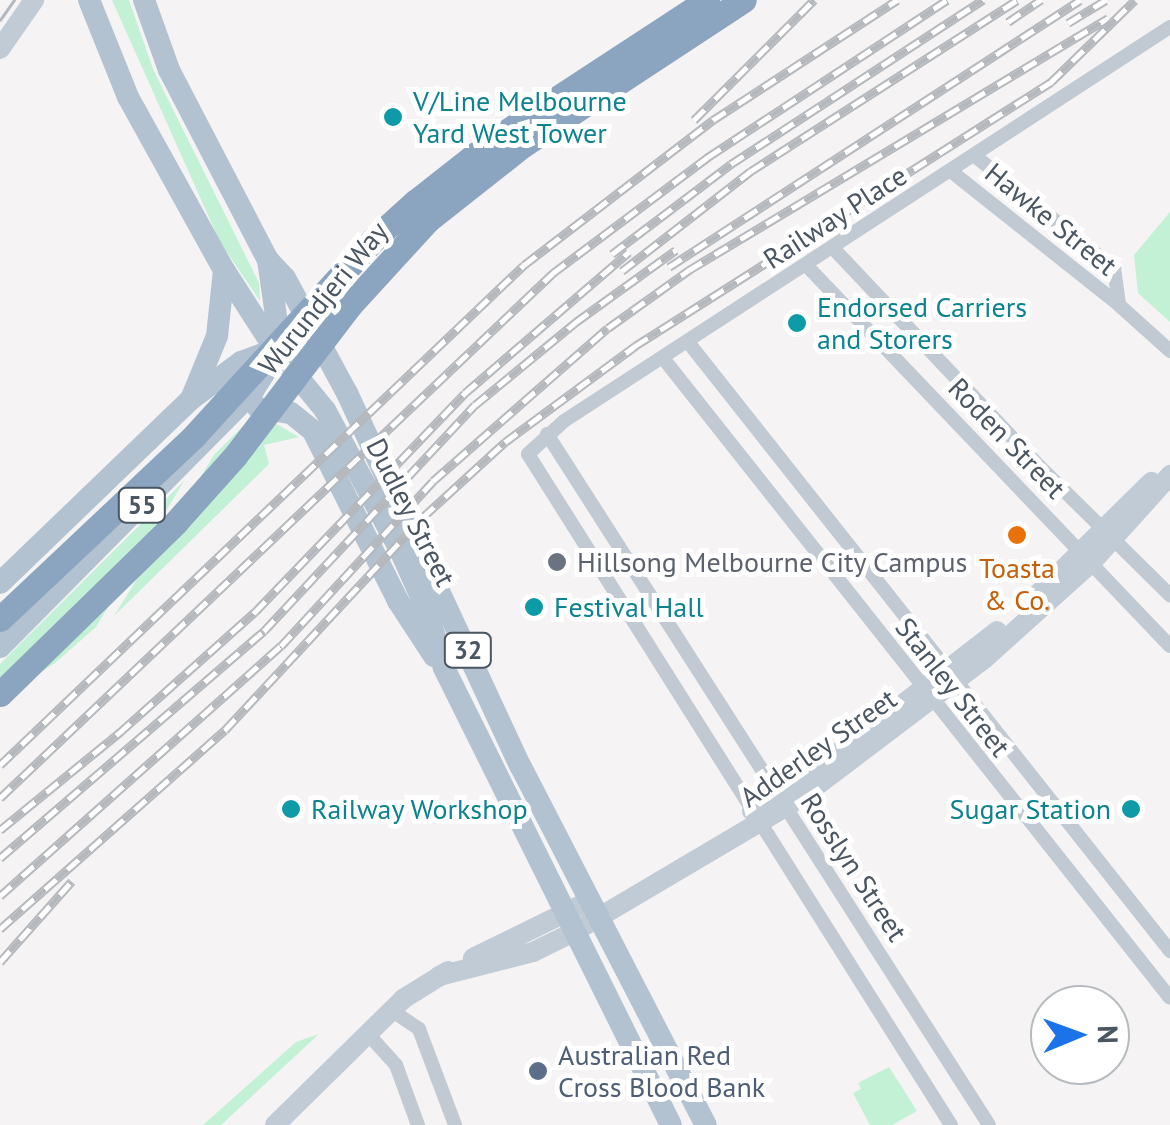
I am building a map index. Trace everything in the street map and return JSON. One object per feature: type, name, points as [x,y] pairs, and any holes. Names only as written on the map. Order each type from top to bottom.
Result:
[{"type":"highway","name":"Wurundjeri Way","points":[[0,619],[194,436],[374,239],[415,202],[498,137],[707,0]]},
{"type":"highway","name":"Wurundjeri Way","points":[[0,694],[188,508],[235,456],[350,305],[428,220],[522,144],[744,0]]},
{"type":"main road","name":"Dudley Street","points":[[88,0],[128,98],[224,270],[275,349],[325,410],[400,550],[426,610],[444,668],[671,1125]]},
{"type":"main road","name":"Dudley Street","points":[[144,0],[166,65],[268,260],[285,278],[332,366],[422,549],[521,766],[706,1125]]},
{"type":"main road","points":[[268,260],[278,330],[275,349],[296,351],[332,366]]},
{"type":"main road","points":[[190,400],[218,336],[224,270]]},
{"type":"main road","name":"55","points":[[0,583],[190,400],[241,362],[275,349]]},
{"type":"main road","name":"Wurundjeri Way","points":[[0,647],[235,412],[261,381],[275,349]]},
{"type":"main road","points":[[235,412],[286,411],[313,431],[414,630],[444,668]]},
{"type":"street","points":[[0,48],[34,0]]},
{"type":"street","name":"Railway Place","points":[[528,452],[547,434],[1170,26]]},
{"type":"street","name":"Hawke Street","points":[[975,156],[1114,268],[1119,305]]},
{"type":"street","name":"Hawke Street","points":[[952,172],[1167,345]]},
{"type":"street","name":"Roden Street","points":[[832,247],[1036,462],[1170,594]]},
{"type":"street","name":"Roden Street","points":[[806,265],[1170,646]]},
{"type":"street","name":"Stanley Street","points":[[688,342],[1170,951]]},
{"type":"street","name":"Stanley Street","points":[[662,358],[1170,998]]},
{"type":"street","name":"Rosslyn Street","points":[[547,434],[990,1125]]},
{"type":"street","name":"Rosslyn Street","points":[[528,452],[951,1125]]},
{"type":"street","name":"Adderley Street","points":[[1110,533],[1170,462]]},
{"type":"street","name":"Adderley Street","points":[[275,1125],[418,986],[439,976],[533,952],[569,923],[782,801],[953,674],[1085,559],[1170,475]]},
{"type":"street","points":[[390,1010],[418,1029],[455,1125]]},
{"type":"street","points":[[368,1034],[382,1044],[396,1065],[418,1125]]},
{"type":"green space","points":[[112,0],[129,0],[153,69],[259,283],[260,301],[220,242]]},
{"type":"green space","points":[[1170,212],[1170,322],[1138,293],[1134,255]]},
{"type":"green space","points":[[273,422],[299,437],[264,445],[269,464],[114,616],[214,455],[244,425]]},
{"type":"green space","points":[[184,481],[96,627],[55,663],[0,699],[0,664]]},
{"type":"green space","points":[[319,1034],[221,1125],[203,1125],[296,1042]]},
{"type":"green space","points":[[889,1067],[917,1111],[892,1125],[870,1125],[853,1093],[861,1089],[858,1083]]},
{"type":"tram line","points":[[0,20],[14,0]]},
{"type":"railway","points":[[694,120],[814,0]]},
{"type":"railway","points":[[0,765],[524,265],[713,120],[897,0]]},
{"type":"railway","points":[[0,798],[553,273],[708,157],[947,0]]},
{"type":"railway","points":[[612,254],[731,164],[983,0]]},
{"type":"railway","points":[[622,271],[751,171],[1017,0]]},
{"type":"railway","points":[[1008,22],[1041,0]]},
{"type":"railway","points":[[669,267],[1080,0]]},
{"type":"railway","points":[[1068,23],[1106,0]]},
{"type":"railway","points":[[0,929],[225,730],[423,517],[505,442],[635,346],[1051,82],[1135,0]]},
{"type":"railway","points":[[0,896],[281,646],[433,481],[608,328],[689,270],[1108,18]]},
{"type":"railway","points":[[0,858],[264,631],[475,405],[576,322],[676,250]]},
{"type":"railway","points":[[0,830],[119,733],[255,612],[465,393],[629,252]]},
{"type":"railway","points":[[0,962],[72,881]]},
{"type":"place","name":"V/Line Melbourne Yard West Tower","points":[[393,117]]},
{"type":"place","name":"Endorsed Carriers and Storers","points":[[797,323]]},
{"type":"place","name":"Toasta & Co.","points":[[1017,535]]},
{"type":"place","name":"Hillsong Melbourne City Campus","points":[[557,562]]},
{"type":"place","name":"Festival Hall","points":[[534,607]]},
{"type":"place","name":"Railway Workshop","points":[[291,809]]},
{"type":"place","name":"Sugar Station","points":[[1131,809]]},
{"type":"place","name":"Australian Red Cross Blood Bank","points":[[538,1071]]}]
